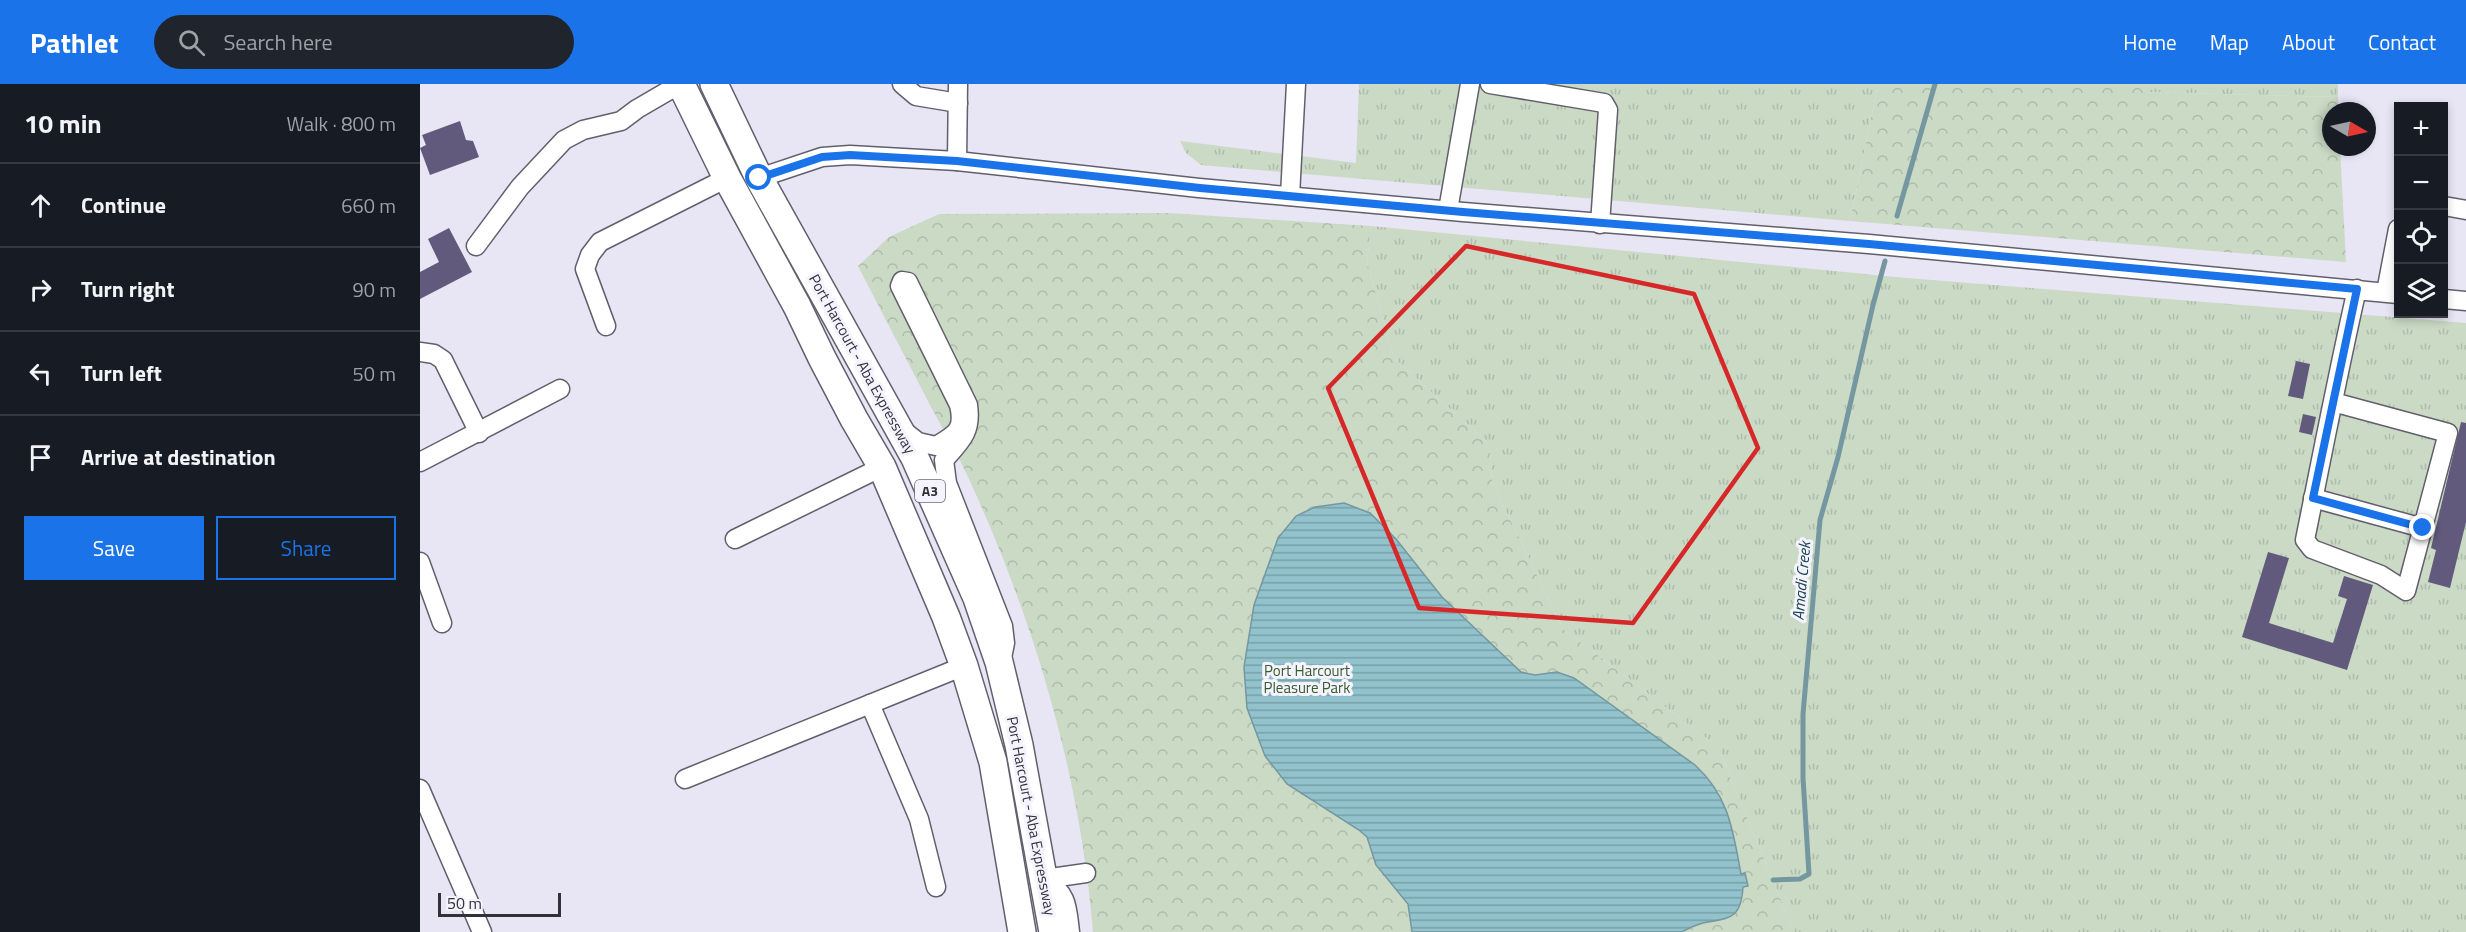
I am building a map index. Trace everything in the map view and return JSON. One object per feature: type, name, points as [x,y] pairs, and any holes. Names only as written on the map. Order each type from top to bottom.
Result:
[{"type":"highway","name":"Port Harcourt - Aba Expressway","points":[[681,84],[727,178],[882,467],[946,617],[964,666],[993,762],[1022,932]]},
{"type":"highway","name":"Port Harcourt - Aba Expressway","points":[[714,84],[759,178],[897,426],[947,528],[977,598],[1000,666],[1019,745],[1053,932]]},
{"type":"street","points":[[476,246],[520,187],[564,140],[583,130],[621,121],[681,84]]},
{"type":"street","points":[[902,84],[916,96],[958,103]]},
{"type":"street","points":[[957,161],[958,84]]},
{"type":"street","points":[[1290,196],[1296,84]]},
{"type":"street","points":[[1448,210],[1470,84]]},
{"type":"street","points":[[1490,84],[1604,104],[1608,110],[1600,224]]},
{"type":"street","points":[[759,178],[822,157],[850,155],[957,161],[1290,196],[1600,224],[1869,244],[2392,293],[2395,264]]},
{"type":"street","points":[[606,326],[585,269],[590,255],[600,242],[727,178]]},
{"type":"street","points":[[2448,207],[2466,210]]},
{"type":"street","points":[[897,426],[918,442],[936,446],[954,435],[960,426],[962,417],[959,405],[900,286],[902,281],[908,282],[968,405],[970,419],[968,430],[944,460],[944,470],[1003,626],[1005,643],[1000,666]]},
{"type":"street","points":[[2333,402],[2448,433],[2406,591],[2381,575],[2312,549],[2305,540],[2313,498],[2333,402],[2357,289]]},
{"type":"street","points":[[2448,299],[2466,301]]},
{"type":"street","points":[[420,352],[435,354],[443,360],[479,433]]},
{"type":"street","points":[[420,462],[560,389]]},
{"type":"street","points":[[735,539],[882,467]]},
{"type":"street","points":[[2313,498],[2423,528]]},
{"type":"street","points":[[420,562],[442,623]]},
{"type":"street","points":[[685,779],[964,666]]},
{"type":"street","points":[[870,704],[919,819],[936,887]]},
{"type":"street","points":[[420,789],[482,932]]},
{"type":"street","points":[[1044,879],[1086,873]]},
{"type":"street","points":[[1044,879],[1058,888],[1066,903],[1070,932]]},
{"type":"highlighted area","points":[[1466,246],[1694,294],[1758,448],[1633,623],[1419,608],[1328,388]]},
{"type":"green space","points":[[1359,84],[1878,84],[1850,221],[1201,165],[1186,153],[1180,141],[1356,163]]},
{"type":"green space","points":[[1878,84],[2135,84],[2144,92],[2338,97],[2338,102],[2322,102],[2322,156],[2340,156],[2346,262],[1850,221]]},
{"type":"green space","points":[[2135,84],[2338,84],[2338,97],[2144,92]]},
{"type":"green space","name":"Port Harcourt Pleasure Park","points":[[1169,213],[1371,226],[1367,262],[1394,358],[1490,445],[1492,482],[1563,629],[1718,747],[1794,932],[1093,932],[1087,873],[1077,815],[1051,700],[1034,644],[993,533],[965,470],[858,266],[889,237],[939,214]]},
{"type":"green space","points":[[1371,226],[1895,277],[2466,323],[2466,932],[1794,932],[1718,747],[1563,629],[1492,482],[1490,445],[1394,358],[1367,262]]},
{"type":"water","points":[[1344,503],[1370,513],[1396,539],[1442,597],[1521,672],[1535,675],[1557,672],[1574,678],[1695,765],[1715,789],[1722,802],[1732,829],[1741,874],[1745,873],[1748,886],[1743,887],[1740,906],[1732,916],[1700,924],[1681,932],[1412,932],[1408,904],[1376,865],[1367,837],[1287,784],[1265,756],[1247,708],[1244,667],[1254,605],[1278,538],[1296,516],[1315,507]]},
{"type":"building","points":[[460,121],[466,140],[473,141],[479,157],[430,175],[420,148],[426,145],[422,135]]},
{"type":"building","points":[[449,228],[472,272],[420,299],[420,272],[439,262],[428,239]]},
{"type":"building","points":[[2296,361],[2310,364],[2303,399],[2288,396]]},
{"type":"building","points":[[2303,414],[2316,417],[2312,435],[2299,432]]},
{"type":"building","points":[[2461,422],[2466,423],[2466,522],[2450,588],[2428,582],[2436,550],[2431,548]]},
{"type":"building","points":[[2268,552],[2289,558],[2269,623],[2333,643],[2347,599],[2338,596],[2344,576],[2373,585],[2347,670],[2242,637]]},
{"type":"waterway","name":"Amadi Creek","points":[[1897,216],[1935,84]]},
{"type":"waterway","name":"Amadi Creek","points":[[1773,880],[1800,879],[1809,874],[1803,778],[1803,714],[1820,520],[1838,457],[1885,261]]},
{"type":"route","points":[[759,178],[822,157],[850,155],[957,161],[1200,188],[1600,224],[1869,244],[2357,289],[2313,498],[2423,528]]}]
